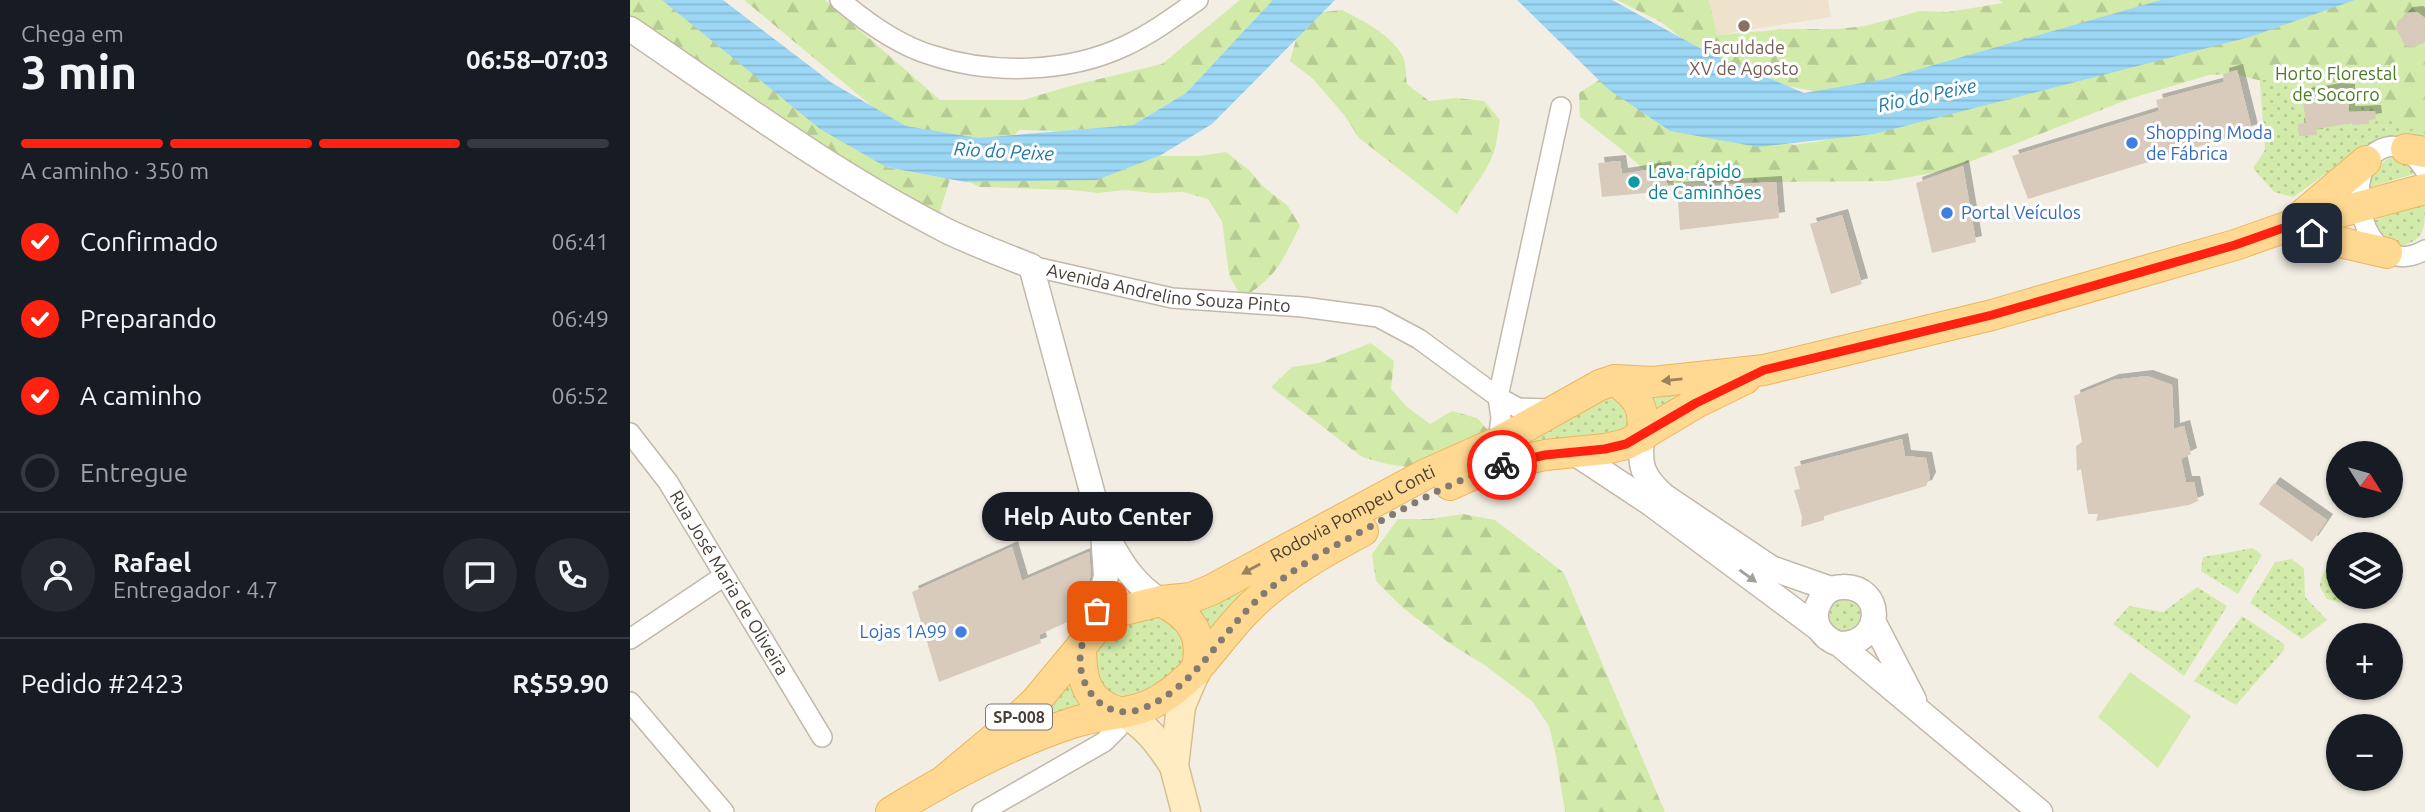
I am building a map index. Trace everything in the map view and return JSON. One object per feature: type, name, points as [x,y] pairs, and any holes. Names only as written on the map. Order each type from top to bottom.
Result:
[{"type":"main road","points":[[2289,226],[2366,161]]},
{"type":"main road","name":"SP-008","points":[[1615,380],[1653,382],[1764,370],[1992,315],[2235,245],[2289,226],[2425,189]]},
{"type":"main road","points":[[2289,226],[2335,241],[2387,253]]},
{"type":"main road","name":"SP-008","points":[[1642,437],[1696,403],[1764,370]]},
{"type":"main road","points":[[1615,380],[1632,392],[1642,407],[1642,437]]},
{"type":"main road","name":"Rodovia Pompeu Conti","points":[[1161,601],[1191,598],[1212,590],[1426,474],[1498,442],[1586,392],[1615,380]]},
{"type":"main road","name":"Rodovia Pompeu Conti","points":[[1196,671],[1250,607],[1288,575],[1432,494],[1474,474],[1545,455],[1605,449],[1642,437]]},
{"type":"main road","points":[[1161,601],[1181,612],[1197,637],[1200,653],[1196,671],[1181,706],[1174,766],[1186,812]]},
{"type":"main road","name":"SP-008","points":[[947,778],[1036,701],[1104,619],[1121,611],[1161,601]]},
{"type":"main road","points":[[1081,646],[1083,682],[1091,693],[1107,709],[1135,719],[1174,766]]},
{"type":"main road","name":"SP-008","points":[[891,812],[947,778],[1001,752],[1074,722],[1141,709],[1175,690],[1196,671]]},
{"type":"street","points":[[840,0],[893,38],[930,55],[974,65],[1022,69],[1081,61],[1124,47],[1198,0]]},
{"type":"street","name":"Avenida Andrelino Souza Pinto","points":[[630,29],[789,137],[903,208],[950,232],[1031,266],[1172,298],[1317,309],[1378,317],[1419,339],[1498,397],[1518,408],[1558,409]]},
{"type":"street","points":[[1498,442],[1501,418],[1498,397],[1561,107]]},
{"type":"street","points":[[2418,157],[2385,148],[2376,151],[2366,161],[2360,186],[2360,207],[2371,237],[2387,253],[2409,257],[2425,250]]},
{"type":"street","points":[[1031,266],[1103,532],[1106,576],[1097,611],[1081,646]]},
{"type":"street","name":"Rua José Maria de Oliveira","points":[[630,433],[668,482],[822,737]]},
{"type":"street","points":[[1642,437],[1640,459],[1645,474],[1664,496],[1760,562],[1798,579],[1831,589]]},
{"type":"street","points":[[1573,452],[1650,503],[1818,628],[1823,635],[1839,644],[2040,812]]},
{"type":"street","points":[[1103,532],[1132,579],[1161,601]]},
{"type":"street","points":[[630,639],[724,576]]},
{"type":"street","points":[[1818,628],[1815,617],[1817,606],[1822,596],[1831,589],[1852,587],[1865,594],[1871,602],[1873,621],[1922,713]]},
{"type":"street","points":[[1839,644],[1857,642],[1865,637],[1873,621]]},
{"type":"street","points":[[630,702],[724,812]]},
{"type":"street","points":[[982,812],[1104,742],[1118,727],[1122,713]]},
{"type":"shaded area","name":"Faculdade XV de Agosto","points":[[1709,0],[1828,0],[1831,17],[1717,35]]},
{"type":"green space","points":[[630,0],[666,0],[886,167],[950,179],[938,218],[630,40]]},
{"type":"green space","points":[[744,0],[825,0],[940,100],[1023,100],[1162,64],[1240,0],[1274,0],[1186,93],[1133,125],[1063,131],[1019,130],[1008,144],[908,136]]},
{"type":"green space","points":[[1617,0],[1709,0],[1717,35],[1865,26],[1920,11],[1948,12],[2003,3],[1999,0],[2425,0],[2425,134],[2379,117],[2334,86],[2307,73],[2282,79],[2258,80],[2234,74],[2209,75],[2129,99],[1949,170],[1888,181],[1659,183],[1580,117],[1579,93],[1602,78],[1701,118],[1794,145],[1852,132],[1833,94],[1779,85],[1701,54],[1661,22]]},
{"type":"green space","name":"Horto Florestal de Socorro","points":[[2425,0],[2425,148],[2369,151],[2349,158],[2293,197],[2274,192],[2253,168],[2265,150],[2260,83],[2250,37]]},
{"type":"green space","points":[[1342,10],[1367,23],[1392,42],[1403,57],[1407,84],[1429,101],[1456,98],[1484,101],[1500,120],[1491,160],[1457,214],[1359,138],[1345,116],[1313,79],[1290,61],[1297,36],[1315,13]]},
{"type":"green space","points":[[1226,152],[1288,206],[1300,226],[1283,259],[1271,275],[1242,298],[1229,275],[1222,221],[1208,199],[1183,192],[1125,190],[1098,193],[980,187],[958,177],[1066,156],[1199,156]]},
{"type":"green space","points":[[2389,158],[2403,159],[2417,173],[2370,187],[2373,170]]},
{"type":"green space","points":[[2425,203],[2425,222],[2421,234],[2404,245],[2394,248],[2370,222]]},
{"type":"green space","points":[[1371,343],[1394,361],[1391,389],[1407,407],[1430,424],[1452,411],[1477,418],[1492,435],[1415,468],[1387,464],[1362,457],[1271,387],[1292,367],[1319,363]]},
{"type":"green space","points":[[1644,387],[1705,388],[1654,417]]},
{"type":"green space","points":[[1619,395],[1632,422],[1625,431],[1497,456],[1599,397]]},
{"type":"green space","points":[[1463,514],[1495,520],[1564,573],[1665,812],[1565,812],[1549,726],[1532,701],[1403,608],[1376,581],[1372,554],[1398,519],[1429,519]]},
{"type":"green space","points":[[2253,548],[2262,555],[2238,594],[2201,571],[2203,557]]},
{"type":"green space","points":[[2292,559],[2304,569],[2305,597],[2327,620],[2302,639],[2250,603],[2275,562]]},
{"type":"green space","points":[[1285,563],[1207,645],[1190,608]]},
{"type":"green space","points":[[2326,570],[2326,597],[2320,587]]},
{"type":"green space","points":[[2197,587],[2227,606],[2184,676],[2113,624],[2129,606],[2163,612]]},
{"type":"green space","points":[[1844,598],[1856,603],[1861,615],[1856,627],[1844,632],[1832,627],[1827,615],[1832,603]]},
{"type":"green space","points":[[1153,613],[1176,621],[1190,657],[1161,684],[1127,700],[1103,692],[1090,651],[1106,628]]},
{"type":"green space","points":[[2242,616],[2284,644],[2284,650],[2236,705],[2194,681]]},
{"type":"green space","points":[[1073,670],[1093,707],[1027,732]]},
{"type":"green space","points":[[2130,672],[2191,716],[2158,768],[2098,717]]},
{"type":"water","name":"Rio do Peixe","points":[[662,0],[723,0],[832,83],[906,126],[978,138],[1133,125],[1186,93],[1273,0],[1335,0],[1212,124],[1161,155],[1097,180],[965,182],[886,167],[820,129]]},
{"type":"water","name":"Rio do Peixe","points":[[1517,0],[1612,0],[1705,51],[1804,93],[1885,79],[2161,0],[2355,0],[2250,37],[1874,134],[1758,147],[1670,131],[1608,89]]},
{"type":"building","points":[[2417,12],[2425,18],[2425,42],[2415,47],[2405,46],[2396,28],[2398,21],[2407,13]]},
{"type":"building","name":"Shopping Moda de Fábrica","points":[[2237,70],[2252,130],[2028,199],[2012,156],[2159,111],[2156,100],[2224,82],[2223,74]]},
{"type":"building","points":[[2334,89],[2349,90],[2349,112],[2375,111],[2376,119],[2369,120],[2369,124],[2352,123],[2316,129],[2317,135],[2299,136],[2298,124],[2306,123],[2302,95]]},
{"type":"building","name":"Lava-rápido de Caminhões","points":[[1620,161],[1622,174],[1665,167],[1668,191],[1602,197],[1598,163]]},
{"type":"building","name":"Portal Veículos","points":[[1963,166],[1976,242],[1932,253],[1916,183]]},
{"type":"building","points":[[1776,182],[1779,218],[1680,230],[1677,188]]},
{"type":"building","points":[[1842,215],[1862,284],[1831,294],[1810,224]]},
{"type":"building","points":[[2147,376],[2172,385],[2174,429],[2184,426],[2191,454],[2181,459],[2186,482],[2194,482],[2198,501],[2189,505],[2096,521],[2098,514],[2088,514],[2081,469],[2077,471],[2076,446],[2082,442],[2074,396],[2113,380]]},
{"type":"building","points":[[1902,439],[1905,456],[1926,458],[1930,478],[1926,486],[1824,516],[1824,520],[1801,527],[1802,517],[1794,490],[1800,489],[1794,467]]},
{"type":"building","points":[[2274,483],[2327,520],[2312,542],[2259,504]]},
{"type":"building","points":[[1012,547],[1022,581],[1089,552],[1091,575],[1078,617],[1039,635],[1041,643],[939,682],[912,592]]},
{"type":"way so far","points":[[1097,611],[1081,646],[1083,682],[1107,709],[1122,713],[1141,709],[1175,690],[1196,671],[1250,607],[1288,575],[1432,494],[1474,474],[1502,465]]},
{"type":"place","name":"Faculdade XV de Agosto","points":[[1744,26]]},
{"type":"place","name":"Shopping Moda de Fábrica","points":[[2132,143]]},
{"type":"place","name":"Lava-rápido de Caminhões","points":[[1634,182]]},
{"type":"place","name":"Portal Veículos","points":[[1947,213]]},
{"type":"place","name":"Help Auto Center","points":[[1097,611]]},
{"type":"place","name":"Lojas 1A99","points":[[961,632]]},
{"type":"route","points":[[1502,465],[1545,455],[1605,449],[1626,444],[1696,403],[1764,370],[1992,315],[2235,245],[2289,226],[2312,233]]}]
